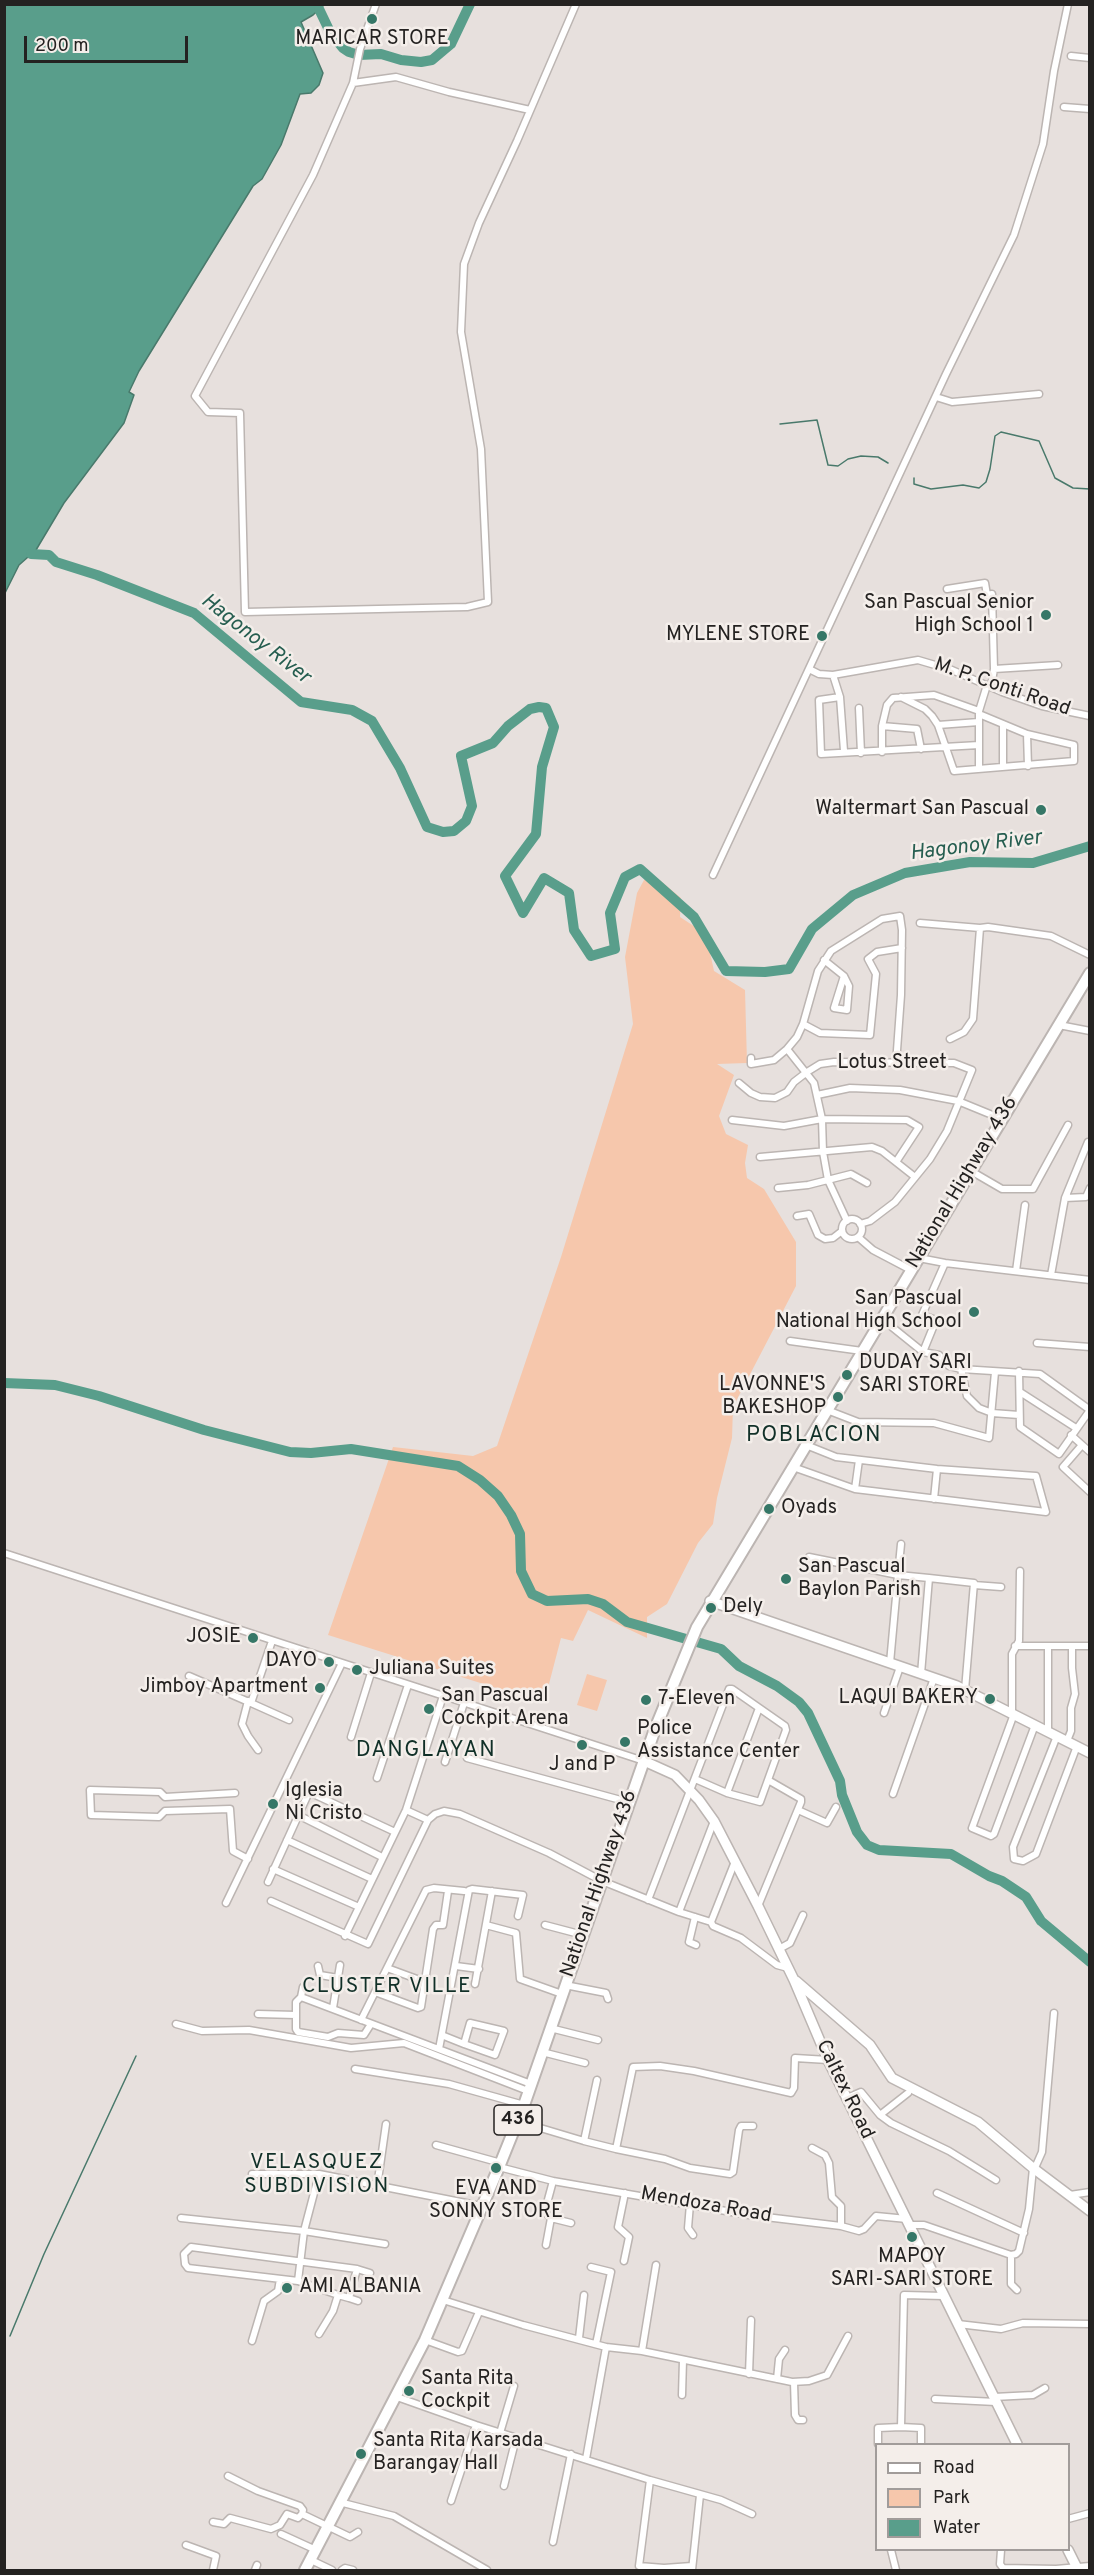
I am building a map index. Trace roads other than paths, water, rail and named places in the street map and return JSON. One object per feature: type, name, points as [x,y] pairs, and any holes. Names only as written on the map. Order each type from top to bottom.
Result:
[{"type":"main road","name":"National Highway 436","points":[[308,2565],[425,2340],[500,2165],[530,2088],[628,1802],[697,1627],[710,1601],[793,1467],[1089,973]]},
{"type":"street","points":[[376,4],[360,49],[353,83],[313,175],[195,396],[208,412],[240,413],[246,612],[466,607],[488,602],[481,449],[461,332],[464,264],[471,241],[576,4]]},
{"type":"street","points":[[713,875],[936,397],[1005,255],[1030,189],[1043,144],[1054,71],[1068,4]]},
{"type":"street","points":[[1071,56],[1089,58]]},
{"type":"street","points":[[353,83],[396,76],[449,92],[530,110]]},
{"type":"street","points":[[1064,106],[1089,109]]},
{"type":"street","points":[[936,397],[952,402],[1039,394]]},
{"type":"street","points":[[947,589],[985,583],[987,595],[992,594],[994,669],[979,713],[979,769]]},
{"type":"street","name":"M. P. Conti Road","points":[[808,669],[819,674],[833,675],[918,660],[952,670],[1042,706],[1089,716]]},
{"type":"street","points":[[994,669],[1058,664]]},
{"type":"street","points":[[833,675],[840,698],[844,751]]},
{"type":"street","points":[[882,752],[882,726],[889,701],[901,697],[934,695],[1027,734],[1074,745],[1074,761],[954,771],[938,725],[925,710],[901,697]]},
{"type":"street","points":[[840,698],[819,700],[821,754],[979,745]]},
{"type":"street","points":[[859,708],[861,753]]},
{"type":"street","points":[[938,725],[979,722]]},
{"type":"street","points":[[1003,724],[1003,767]]},
{"type":"street","points":[[882,726],[917,729],[921,749]]},
{"type":"street","points":[[1027,734],[1028,766]]},
{"type":"street","points":[[751,1058],[752,1064],[764,1064],[774,1060],[787,1049],[803,1024],[810,995],[824,960],[839,944],[882,919],[900,916],[902,948],[896,1064]]},
{"type":"street","points":[[920,923],[988,927],[1051,936],[1089,955]]},
{"type":"street","points":[[950,1039],[964,1032],[973,1019],[980,928]]},
{"type":"street","points":[[803,1024],[820,1033],[870,1035],[876,974],[868,959],[877,952],[902,948]]},
{"type":"street","points":[[824,960],[844,976],[849,986],[847,1010],[834,1008],[844,976]]},
{"type":"street","points":[[1059,1025],[1089,1031]]},
{"type":"street","points":[[787,1049],[807,1072],[817,1095],[822,1119],[823,1152],[828,1180],[847,1221]]},
{"type":"street","name":"Lotus Street","points":[[739,1083],[760,1097],[775,1098],[787,1092],[794,1082],[820,1064],[834,1062],[954,1064],[972,1070],[947,1131],[915,1177],[885,1212],[860,1224]]},
{"type":"street","points":[[817,1095],[850,1088],[900,1090],[958,1101],[1002,1119]]},
{"type":"street","points":[[732,1120],[784,1126],[822,1119],[908,1120],[919,1127],[896,1162]]},
{"type":"street","points":[[971,1172],[1002,1189],[1033,1189],[1068,1125]]},
{"type":"street","points":[[1051,1275],[1065,1198],[1088,1142]]},
{"type":"street","points":[[760,1157],[872,1147],[915,1177]]},
{"type":"street","points":[[778,1188],[808,1185],[850,1174],[867,1182]]},
{"type":"street","points":[[1065,1198],[1086,1197],[1089,1188]]},
{"type":"street","points":[[1016,1271],[1025,1205]]},
{"type":"street","points":[[797,1216],[809,1214],[819,1235],[825,1239],[833,1238],[842,1231],[847,1221],[853,1220],[860,1224],[861,1231],[858,1237]]},
{"type":"street","points":[[842,1231],[848,1239],[858,1237]]},
{"type":"street","points":[[858,1237],[873,1250],[911,1270]]},
{"type":"street","points":[[919,1258],[1089,1279]]},
{"type":"street","points":[[924,1352],[936,1320],[922,1315],[945,1263]]},
{"type":"street","points":[[882,1319],[924,1352],[939,1355],[949,1366],[995,1372],[1019,1371],[1040,1374],[1089,1411],[1059,1454],[1020,1427],[1019,1371]]},
{"type":"street","points":[[790,1341],[862,1351]]},
{"type":"street","points":[[1037,1343],[1089,1347]]},
{"type":"street","points":[[961,1369],[967,1396],[979,1408],[992,1413],[1019,1415]]},
{"type":"street","points":[[827,1410],[858,1422],[934,1423],[989,1438],[995,1372]]},
{"type":"street","points":[[1020,1392],[1076,1428]]},
{"type":"street","points":[[1071,1435],[1089,1452]]},
{"type":"street","points":[[793,1467],[855,1489],[1046,1512],[1036,1476],[937,1469],[859,1460],[836,1456],[806,1445]]},
{"type":"street","points":[[1082,1445],[1063,1467],[1089,1492]]},
{"type":"street","points":[[855,1489],[859,1460]]},
{"type":"street","points":[[934,1498],[937,1469]]},
{"type":"street","points":[[890,1663],[901,1544]]},
{"type":"street","points":[[4,1553],[644,1761]]},
{"type":"street","points":[[809,1557],[898,1575],[1001,1587]]},
{"type":"street","points":[[1020,1571],[1019,1641],[1012,1654],[1013,1713],[972,1828],[991,1836],[994,1834],[1035,1725]]},
{"type":"street","points":[[921,1674],[929,1578]]},
{"type":"street","points":[[965,1690],[974,1585]]},
{"type":"street","points":[[710,1601],[965,1690],[1089,1752]]},
{"type":"street","points":[[258,1750],[243,1724],[272,1641]]},
{"type":"street","points":[[1015,1646],[1089,1646]]},
{"type":"street","points":[[1048,1646],[1052,1734],[1013,1847],[1014,1859],[1023,1861],[1036,1854],[1077,1746]]},
{"type":"street","points":[[1067,1741],[1071,1731],[1071,1708],[1075,1694],[1072,1646]]},
{"type":"street","points":[[226,1903],[342,1663]]},
{"type":"street","points":[[884,1713],[900,1667]]},
{"type":"street","points":[[351,1737],[371,1673]]},
{"type":"street","points":[[189,1676],[289,1720]]},
{"type":"street","points":[[893,1794],[934,1678]]},
{"type":"street","points":[[377,1778],[408,1685]]},
{"type":"street","points":[[648,1900],[729,1689],[783,1724],[786,1730],[762,1799],[758,1802],[727,1793],[695,1779]]},
{"type":"street","points":[[345,1936],[406,1810],[443,1696]]},
{"type":"street","points":[[445,1762],[464,1703]]},
{"type":"street","points":[[727,1793],[759,1708]]},
{"type":"street","points":[[466,1758],[628,1802]]},
{"type":"street","name":"Caltex Road","points":[[644,1761],[675,1775],[691,1791],[714,1821],[779,1949],[828,2060],[1016,2443]]},
{"type":"street","points":[[758,1906],[801,1799],[768,1780]]},
{"type":"street","points":[[165,1811],[165,1797],[160,1792],[90,1790],[91,1815],[159,1817],[165,1811],[231,1810],[233,1851],[248,1859]]},
{"type":"street","points":[[268,1882],[310,1792],[395,1832]]},
{"type":"street","points":[[165,1797],[235,1793]]},
{"type":"street","points":[[798,1810],[827,1823],[836,1807]]},
{"type":"street","points":[[406,1810],[428,1820]]},
{"type":"street","points":[[271,1901],[366,1945],[428,1820],[438,1812],[460,1815],[549,1853],[602,1881],[711,1922],[713,1926],[741,1938],[777,1965],[788,1968]]},
{"type":"street","points":[[298,1815],[382,1857]]},
{"type":"street","points":[[680,1912],[714,1821]]},
{"type":"street","points":[[287,1840],[372,1879]]},
{"type":"street","points":[[711,1922],[734,1864]]},
{"type":"street","points":[[273,1869],[359,1907]]},
{"type":"street","points":[[361,2020],[426,1890],[434,1888],[464,1891]]},
{"type":"street","points":[[440,2049],[469,1890],[523,1895],[518,1916]]},
{"type":"street","points":[[375,1992],[420,2008],[433,1929],[436,1925],[443,1925],[448,1891]]},
{"type":"street","points":[[475,1984],[492,1891]]},
{"type":"street","points":[[779,1949],[786,1946],[793,1938],[803,1915]]},
{"type":"street","points":[[695,1917],[689,1942],[696,1946]]},
{"type":"street","points":[[545,1924],[583,1935]]},
{"type":"street","points":[[486,1925],[516,1933],[520,1979],[564,1989],[606,1993],[608,1998]]},
{"type":"street","points":[[333,2008],[340,1965]]},
{"type":"street","points":[[318,1966],[320,1974],[338,1977]]},
{"type":"street","points":[[456,1966],[478,1969]]},
{"type":"street","points":[[387,1968],[425,1982]]},
{"type":"street","points":[[794,1980],[870,2045],[892,2078],[978,2122],[1089,2211]]},
{"type":"street","points":[[303,1987],[301,1996],[296,2002],[296,2031],[328,2037],[338,2033],[364,2035],[367,2034],[371,2024]]},
{"type":"street","points":[[301,1996],[440,2049],[530,2088]]},
{"type":"street","points":[[908,2222],[924,2225],[1011,2255],[1019,2251],[1034,2169],[1042,2152],[1054,2013]]},
{"type":"street","points":[[258,2014],[296,2015]]},
{"type":"street","points":[[444,2036],[465,2044],[495,2055],[504,2031],[470,2023],[465,2044]]},
{"type":"street","points":[[176,2024],[202,2031],[249,2030],[351,2048],[404,2043],[530,2088]]},
{"type":"street","points":[[550,2028],[598,2040]]},
{"type":"street","points":[[542,2052],[585,2063]]},
{"type":"street","points":[[616,2149],[633,2067],[660,2066],[694,2070],[791,2092],[794,2088],[795,2058],[828,2060]]},
{"type":"street","points":[[355,2069],[449,2084],[524,2105]]},
{"type":"street","points":[[584,2141],[597,2080]]},
{"type":"street","points":[[847,2098],[861,2092],[880,2115],[891,2123],[949,2151],[996,2180]]},
{"type":"street","points":[[880,2115],[908,2093]]},
{"type":"street","points":[[517,2121],[584,2141],[665,2159],[690,2168],[730,2174],[733,2172],[739,2130],[741,2126],[753,2126]]},
{"type":"street","points":[[377,2187],[386,2124]]},
{"type":"street","name":"Mendoza Road","points":[[436,2145],[553,2181],[749,2215],[841,2226],[861,2231],[876,2216],[908,2222]]},
{"type":"street","points":[[812,2148],[825,2155],[829,2163],[832,2197],[841,2206],[841,2226]]},
{"type":"street","points":[[252,2174],[318,2174],[481,2206]]},
{"type":"street","points":[[298,2281],[304,2231],[318,2174]]},
{"type":"street","points":[[553,2181],[546,2212],[551,2218],[571,2223]]},
{"type":"street","points":[[1070,2195],[1089,2192]]},
{"type":"street","points":[[624,2261],[629,2237],[618,2227],[626,2193]]},
{"type":"street","points":[[937,2193],[1024,2233]]},
{"type":"street","points":[[690,2204],[688,2228],[693,2235]]},
{"type":"street","points":[[181,2218],[304,2231],[385,2244]]},
{"type":"street","points":[[546,2245],[551,2218]]},
{"type":"street","points":[[358,2301],[298,2281],[190,2269],[185,2264],[184,2254],[191,2247],[301,2260],[370,2273]]},
{"type":"street","points":[[1011,2255],[1011,2284],[1017,2290]]},
{"type":"street","points":[[642,2351],[656,2265]]},
{"type":"street","points":[[591,2267],[611,2272],[596,2344]]},
{"type":"street","points":[[349,2298],[357,2269]]},
{"type":"street","points":[[252,2340],[264,2301],[278,2291],[280,2279]]},
{"type":"street","points":[[901,2427],[903,2297],[906,2294],[944,2296]]},
{"type":"street","points":[[319,2334],[335,2307],[338,2295]]},
{"type":"street","points":[[579,2338],[584,2295]]},
{"type":"street","points":[[443,2300],[606,2347],[642,2351],[794,2382],[809,2381],[827,2375],[848,2336]]},
{"type":"street","points":[[425,2340],[458,2352],[462,2351],[479,2312]]},
{"type":"street","points":[[749,2374],[752,2320]]},
{"type":"street","points":[[958,2325],[1001,2329],[1023,2323],[1089,2324]]},
{"type":"street","points":[[586,2458],[606,2347]]},
{"type":"street","points":[[777,2379],[779,2359],[785,2350]]},
{"type":"street","points":[[682,2360],[682,2395]]},
{"type":"street","points":[[794,2382],[795,2415],[798,2420],[803,2420]]},
{"type":"street","points":[[500,2433],[514,2386]]},
{"type":"street","points":[[935,2399],[995,2399],[1033,2395],[1045,2388]]},
{"type":"street","points":[[397,2397],[500,2433],[721,2500],[752,2514]]},
{"type":"street","points":[[451,2501],[476,2425]]},
{"type":"street","points":[[878,2443],[878,2428],[901,2427],[921,2428],[921,2443]]},
{"type":"street","points":[[504,2486],[516,2438]]},
{"type":"street","points":[[553,2542],[572,2454]]},
{"type":"street","points":[[213,2522],[225,2524],[229,2518],[271,2529],[280,2525],[287,2514],[298,2518],[302,2514],[303,2510],[300,2506],[258,2491],[228,2476]]},
{"type":"street","points":[[650,2480],[639,2566],[692,2568],[700,2495]]},
{"type":"street","points":[[342,2503],[394,2517],[487,2571]]},
{"type":"street","points":[[1070,2518],[1089,2513]]},
{"type":"street","points":[[302,2514],[350,2537],[358,2532]]},
{"type":"street","points":[[281,2534],[316,2550]]},
{"type":"street","points":[[186,2545],[216,2556],[213,2571]]},
{"type":"street","points":[[891,2551],[896,2571]]},
{"type":"street","points":[[1001,2551],[1000,2564],[1003,2568],[1056,2570],[1089,2566]]},
{"type":"street","points":[[1068,2551],[1077,2568]]},
{"type":"street","points":[[308,2565],[332,2571]]},
{"type":"street","points":[[342,2571],[345,2568],[352,2571]]},
{"type":"water","points":[[5,4],[324,5],[301,22],[323,73],[319,85],[311,93],[300,94],[281,145],[262,179],[253,186],[139,371],[129,392],[134,395],[124,423],[64,503],[36,550],[19,565],[5,593]]},
{"type":"waterway","points":[[319,9],[330,32],[349,52],[359,55],[381,54],[401,60],[421,62],[432,60],[451,44],[470,4]]},
{"type":"waterway","points":[[780,424],[817,420],[828,465],[838,466],[848,459],[861,456],[878,457],[888,463]]},
{"type":"waterway","points":[[914,478],[914,484],[931,489],[963,485],[979,488],[986,482],[995,436],[1001,432],[1039,441],[1055,478],[1073,488],[1090,489]]},
{"type":"waterway","name":"Hagonoy River","points":[[31,554],[49,555],[56,562],[97,575],[194,613],[301,702],[352,710],[372,721],[400,768],[427,827],[443,832],[454,831],[466,821],[472,806],[461,756],[493,743],[508,726],[530,709],[546,708],[554,727],[542,767],[536,834],[505,876],[523,913],[544,878],[569,893],[574,930],[591,956],[615,949],[610,913],[625,877],[640,869],[694,917],[726,971],[765,972],[789,969],[812,929],[853,895],[905,873],[970,862],[1033,863],[1090,846]]},
{"type":"waterway","points":[[4,1383],[55,1385],[99,1396],[204,1430],[290,1452],[311,1453],[351,1449],[458,1466],[480,1480],[498,1496],[511,1515],[520,1534],[521,1571],[532,1594],[547,1601],[588,1599],[603,1604],[627,1622],[721,1649],[739,1666],[777,1686],[799,1702],[808,1713],[840,1781],[842,1795],[857,1832],[867,1845],[879,1850],[951,1854],[1002,1881],[1026,1897],[1041,1921],[1090,1962]]},
{"type":"waterway","points":[[10,2336],[44,2254],[136,2056]]},
{"type":"place","name":"MARICAR STORE","points":[[372,19]]},
{"type":"place","name":"San Pascual Senior High School 1","points":[[1046,615]]},
{"type":"place","name":"MYLENE STORE","points":[[822,636]]},
{"type":"place","name":"Waltermart San Pascual","points":[[1041,810]]},
{"type":"place","name":"San Pascual National High School","points":[[974,1312]]},
{"type":"place","name":"DUDAY SARI SARI STORE","points":[[847,1375]]},
{"type":"place","name":"LAVONNE'S BAKESHOP","points":[[838,1397]]},
{"type":"place","name":"Oyads","points":[[769,1509]]},
{"type":"place","name":"San Pascual Baylon Parish","points":[[786,1579]]},
{"type":"place","name":"Dely","points":[[711,1608]]},
{"type":"place","name":"JOSIE","points":[[253,1638]]},
{"type":"place","name":"DAYO","points":[[329,1662]]},
{"type":"place","name":"Juliana Suites","points":[[357,1670]]},
{"type":"place","name":"Jimboy Apartment","points":[[320,1688]]},
{"type":"place","name":"LAQUI BAKERY","points":[[990,1699]]},
{"type":"place","name":"7-Eleven","points":[[646,1700]]},
{"type":"place","name":"San Pascual Cockpit Arena","points":[[429,1709]]},
{"type":"place","name":"Police Assistance Center","points":[[625,1742]]},
{"type":"place","name":"J and P","points":[[582,1745]]},
{"type":"place","name":"Iglesia Ni Cristo","points":[[273,1804]]},
{"type":"place","name":"EVA AND SONNY STORE","points":[[496,2168]]},
{"type":"place","name":"MAPOY SARI-SARI STORE","points":[[912,2237]]},
{"type":"place","name":"AMI ALBANIA","points":[[287,2288]]},
{"type":"place","name":"Santa Rita Cockpit","points":[[409,2391]]},
{"type":"place","name":"Santa Rita Karsada Barangay Hall","points":[[361,2454]]},
{"type":"district","name":"POBLACION","points":[[814,1437]]},
{"type":"district","name":"DANGLAYAN","points":[[426,1752]]},
{"type":"district","name":"CLUSTER VILLE","points":[[387,1988]]},
{"type":"district","name":"VELASQUEZ SUBDIVISION","points":[[317,2176]]}]
